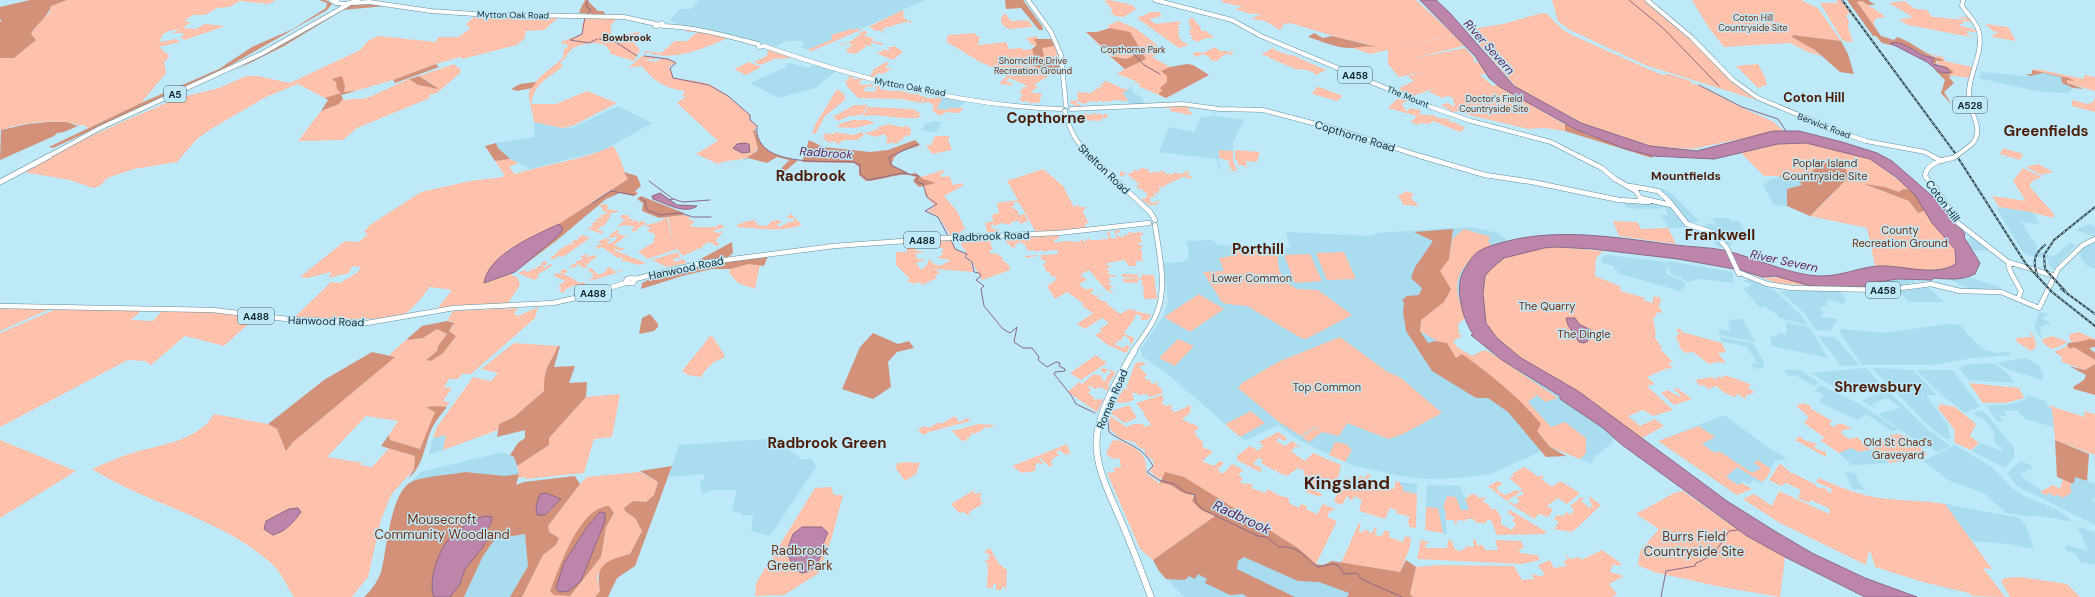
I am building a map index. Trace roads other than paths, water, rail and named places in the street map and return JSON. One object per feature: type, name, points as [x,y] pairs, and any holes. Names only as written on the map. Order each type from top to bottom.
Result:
[{"type":"highway","points":[[337,2],[351,4],[358,0]]},
{"type":"highway","name":"A5","points":[[0,179],[97,127],[258,53],[333,9],[337,2]]},
{"type":"highway","name":"A5","points":[[0,182],[100,128],[261,54],[351,4]]},
{"type":"main road","points":[[331,0],[337,2]]},
{"type":"main road","name":"Mytton Oak Road","points":[[363,0],[450,13],[624,17],[656,24],[662,23],[664,26],[680,26],[716,33],[758,44],[759,47],[764,46],[890,85],[1023,108],[1066,109]]},
{"type":"main road","name":"Shelton Road","points":[[1028,0],[1051,32],[1061,55],[1069,127],[1078,144],[1150,212],[1153,223]]},
{"type":"main road","name":"The Mount","points":[[1155,0],[1199,10],[1238,23],[1265,38],[1428,106],[1470,120],[1545,140],[1596,164],[1624,184]]},
{"type":"main road","name":"Berwick Road","points":[[1647,0],[1691,37],[1733,80],[1758,98],[1842,134],[1866,141],[1925,152],[1942,161]]},
{"type":"main road","name":"Coton Hill","points":[[1963,0],[1962,6],[1979,31],[1976,64],[1969,91],[1972,112],[1978,127],[1975,141],[1954,158],[1942,161],[1930,167],[1925,173],[1925,176],[1936,189],[1958,223],[2008,262]]},
{"type":"main road","name":"Mytton Oak Road","points":[[351,4],[370,2]]},
{"type":"main road","name":"Copthorne Road","points":[[1066,109],[1183,104],[1219,109],[1263,110],[1340,130],[1466,170],[1534,182],[1599,196],[1660,202]]},
{"type":"main road","name":"A458","points":[[1624,184],[1656,190],[1664,196],[1685,222],[1696,228],[1714,233],[1727,248],[1738,271],[1745,277],[1780,286],[1799,289],[1886,290],[1926,284],[1960,292],[2000,292],[2019,297],[2038,308],[2045,299],[2055,276]]},
{"type":"main road","name":"A458","points":[[1624,184],[1636,191]]},
{"type":"main road","points":[[1637,199],[1636,191],[1641,188]]},
{"type":"main road","points":[[1660,202],[1664,199],[1664,196]]},
{"type":"main road","points":[[1660,202],[1671,204]]},
{"type":"main road","name":"Radbrook Road","points":[[737,258],[869,243],[1058,233],[1153,223]]},
{"type":"main road","name":"Roman Road","points":[[1151,597],[1101,468],[1097,442],[1099,426],[1109,401],[1131,355],[1158,312],[1161,300],[1161,288],[1153,223]]},
{"type":"main road","points":[[2055,276],[2058,269],[2083,245],[2095,239]]},
{"type":"main road","name":"Hanwood Road","points":[[0,306],[213,310],[287,319],[367,323],[454,308],[553,303],[584,296],[624,283],[628,278],[635,280],[678,268],[737,258]]},
{"type":"main road","points":[[2008,262],[2010,271],[2021,291],[2019,297]]},
{"type":"main road","name":"A528","points":[[2008,262],[2055,276]]},
{"type":"main road","points":[[1738,271],[1760,280]]},
{"type":"waterway","name":"Radbrook","points":[[587,14],[591,10],[586,6],[588,0]]},
{"type":"waterway","points":[[1629,0],[1663,28],[1719,86]]},
{"type":"waterway","name":"Radbrook","points":[[585,17],[582,34],[570,40],[589,43],[597,39]]},
{"type":"waterway","name":"Radbrook","points":[[599,39],[614,41],[637,56]]},
{"type":"waterway","points":[[1131,51],[1144,65],[1160,74]]},
{"type":"waterway","name":"Radbrook","points":[[644,56],[668,59],[676,63],[670,68],[673,78],[709,85],[728,96],[750,115],[750,120],[757,126],[759,140],[767,149],[779,156],[811,161],[854,162],[860,165],[860,174],[868,180],[903,173],[919,176],[916,180],[917,182],[923,184],[927,197],[937,204],[925,211],[938,217],[948,236]]},
{"type":"waterway","points":[[1699,85],[1742,107],[1778,119],[1786,131]]},
{"type":"waterway","points":[[907,173],[891,165],[889,157],[918,144]]},
{"type":"waterway","points":[[649,181],[673,199]]},
{"type":"waterway","points":[[593,203],[611,191],[634,195]]},
{"type":"waterway","points":[[640,198],[645,201],[647,210],[660,215],[680,213],[693,217],[711,217]]},
{"type":"waterway","points":[[669,200],[673,199]]},
{"type":"waterway","points":[[673,199],[683,202],[710,200]]},
{"type":"waterway","name":"Radbrook","points":[[951,240],[955,249],[967,254],[965,257],[972,262],[974,272],[979,273],[981,276],[976,280],[984,286],[981,289],[984,306],[1003,329],[1010,333],[1017,327],[1014,342],[1023,348],[1032,348],[1039,357],[1038,360],[1047,367],[1056,362],[1060,363],[1059,366],[1065,369],[1065,371],[1055,372],[1054,374],[1071,395],[1076,404],[1095,413]]},
{"type":"waterway","name":"Radbrook","points":[[1108,420],[1109,432],[1139,449],[1149,459],[1153,466],[1147,472],[1159,480],[1174,484],[1185,492],[1195,495],[1196,503],[1204,510],[1258,536],[1266,537],[1279,547],[1291,548],[1300,552],[1317,567],[1333,564],[1338,565],[1344,574],[1357,573],[1361,579],[1402,597]]},
{"type":"waterway","name":"Radbrook","points":[[1661,597],[1666,571],[1695,566],[1696,563],[1707,558],[1716,550],[1729,531],[1738,530]]},
{"type":"railway","points":[[1842,0],[1955,153],[2026,264],[2052,292],[2095,326]]},
{"type":"railway","points":[[2066,292],[2045,269],[2044,255],[2054,240],[2095,207]]},
{"type":"railway","points":[[2037,274],[2035,269],[2035,258],[2045,245]]},
{"type":"railway","points":[[2061,289],[2095,314]]},
{"type":"district","name":"Bowbrook","points":[[627,37]]},
{"type":"district","name":"Coton Hill","points":[[1814,97]]},
{"type":"district","name":"Copthorne","points":[[1046,118]]},
{"type":"district","name":"Greenfields","points":[[2046,131]]},
{"type":"district","name":"Radbrook","points":[[811,176]]},
{"type":"district","name":"Mountfields","points":[[1686,176]]},
{"type":"district","name":"Frankwell","points":[[1720,235]]},
{"type":"district","name":"Porthill","points":[[1258,249]]},
{"type":"district","name":"Shrewsbury","points":[[1878,387]]},
{"type":"district","name":"Radbrook Green","points":[[827,443]]},
{"type":"district","name":"Kingsland","points":[[1347,483]]},
{"type":"park label","name":"Coton Hill Countryside Site","points":[[1753,24]]},
{"type":"park label","name":"Copthorne Park","points":[[1133,50]]},
{"type":"park label","name":"Shorncliffe Drive Recreation Ground","points":[[1033,66]]},
{"type":"park label","name":"Doctor's Field Countryside Site","points":[[1494,104]]},
{"type":"park label","name":"Poplar Island Countryside Site","points":[[1825,169]]},
{"type":"park label","name":"County Recreation Ground","points":[[1900,236]]},
{"type":"park label","name":"Lower Common","points":[[1252,278]]},
{"type":"park label","name":"The Quarry","points":[[1547,306]]},
{"type":"park label","name":"The Dingle","points":[[1584,334]]},
{"type":"park label","name":"Top Common","points":[[1327,387]]},
{"type":"park label","name":"Old St Chad's Graveyard","points":[[1898,448]]},
{"type":"park label","name":"Mousecroft Community Woodland","points":[[442,526]]},
{"type":"park label","name":"Burrs Field Countryside Site","points":[[1694,544]]},
{"type":"park label","name":"Radbrook Green Park","points":[[800,558]]},
{"type":"water label","name":"River Severn","points":[[1489,47]]},
{"type":"water label","name":"River Severn","points":[[1784,261]]}]
